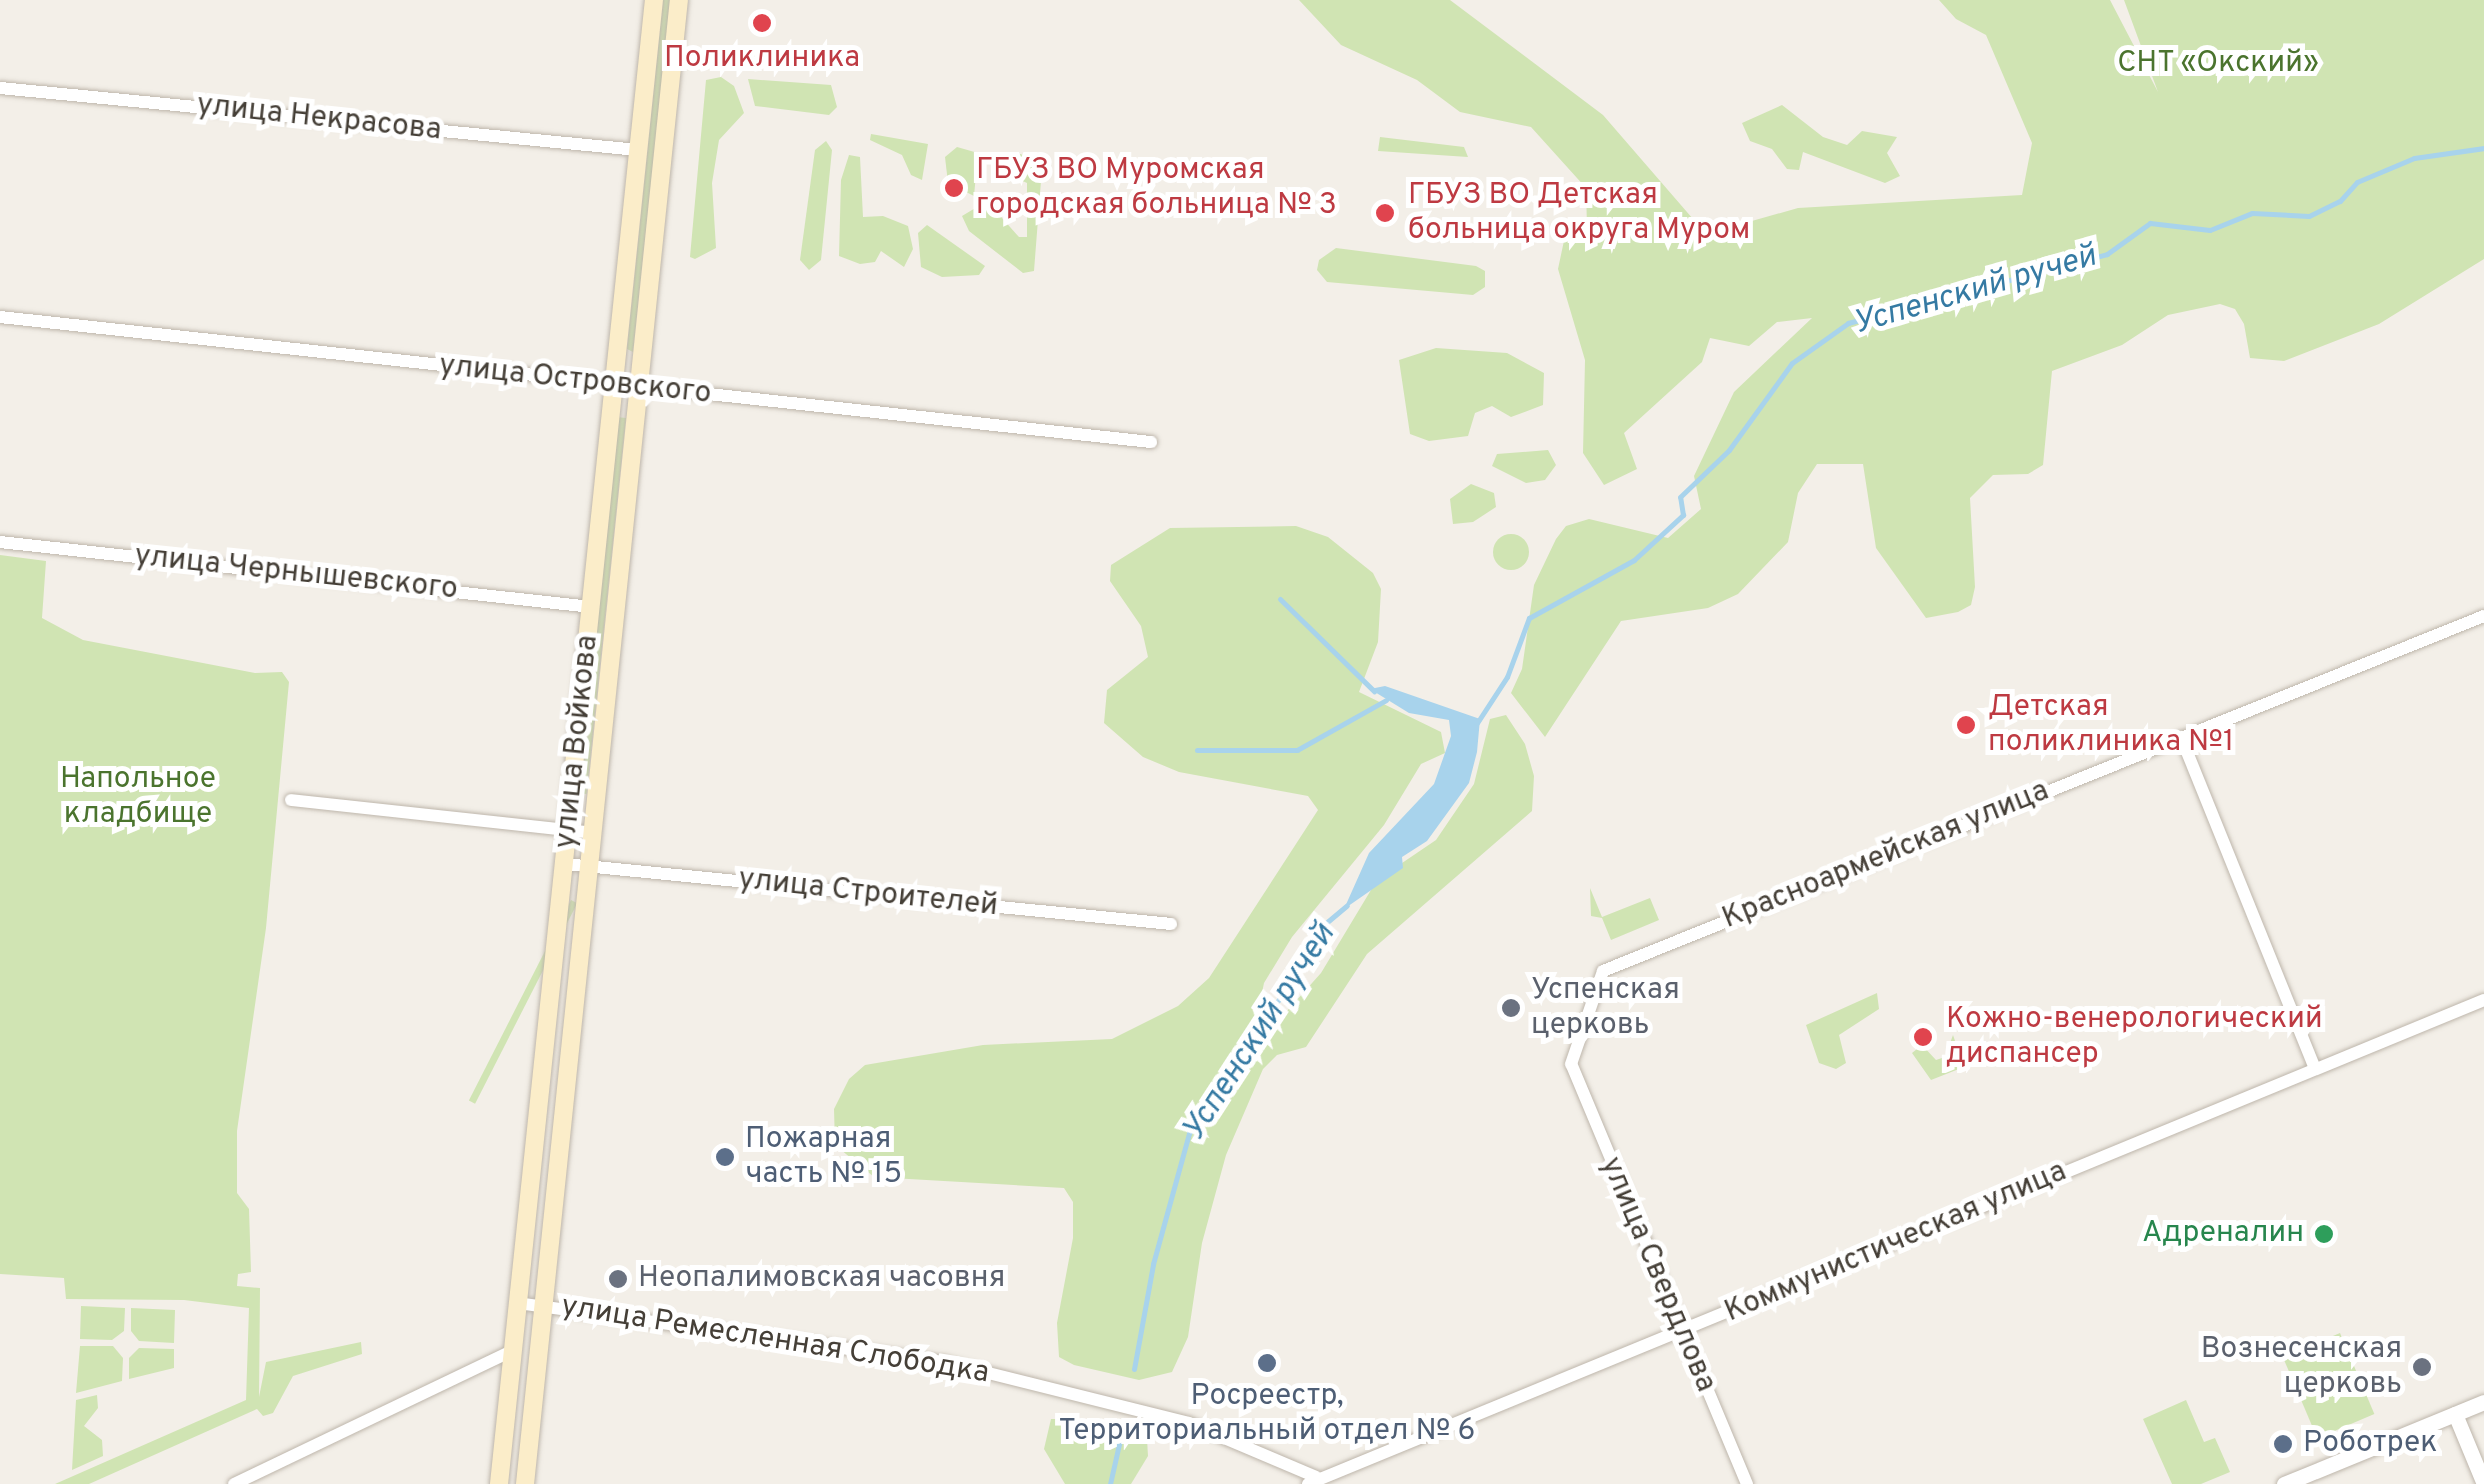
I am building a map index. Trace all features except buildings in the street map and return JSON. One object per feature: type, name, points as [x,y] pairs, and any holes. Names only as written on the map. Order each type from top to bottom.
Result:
[{"type":"main road","name":"улица Войкова","points":[[499,1484],[654,0]]},
{"type":"main road","name":"улица Войкова","points":[[525,1484],[679,0]]},
{"type":"street","name":"улица Некрасова","points":[[0,88],[638,150]]},
{"type":"street","name":"улица Островского","points":[[0,317],[1151,442]]},
{"type":"street","name":"улица Чернышевского","points":[[0,542],[592,607]]},
{"type":"street","name":"Красноармейская улица","points":[[1571,1064],[1603,972],[2484,616]]},
{"type":"street","points":[[2181,737],[2315,1068]]},
{"type":"street","points":[[291,800],[593,833]]},
{"type":"street","name":"улица Строителей","points":[[564,864],[1171,924]]},
{"type":"street","name":"Коммунистическая улица","points":[[1312,1480],[1682,1332],[2484,1000]]},
{"type":"street","name":"улица Свердлова","points":[[1571,1064],[1747,1484]]},
{"type":"street","name":"улица Ремесленная Слободка","points":[[517,1304],[944,1362],[1188,1424],[1312,1480]]},
{"type":"street","points":[[234,1484],[512,1351]]},
{"type":"street","points":[[2284,1484],[2484,1402]]},
{"type":"street","points":[[2456,1414],[2484,1484]]},
{"type":"green space","points":[[663,0],[671,0],[633,352],[627,349]]},
{"type":"green space","name":"СНТ «Окский»","points":[[1299,0],[1450,0],[1603,115],[1706,234],[1798,208],[2022,195],[2032,143],[1986,35],[1956,19],[1939,0],[2110,0],[2158,92],[2124,0],[2484,0],[2484,259],[2379,324],[2284,361],[2250,358],[2244,324],[2235,309],[2220,304],[2168,315],[2122,345],[2052,371],[2043,465],[2028,474],[1993,475],[1970,498],[1975,587],[1971,605],[1958,612],[1926,618],[1876,548],[1863,464],[1817,464],[1798,493],[1788,542],[1738,594],[1708,608],[1621,621],[1545,737],[1511,693],[1522,669],[1534,585],[1556,539],[1566,526],[1589,519],[1668,538],[1701,509],[1694,476],[1734,392],[1812,318],[1777,322],[1749,346],[1710,338],[1702,362],[1624,433],[1637,469],[1604,485],[1583,453],[1585,360],[1558,269],[1565,236],[1587,228],[1586,188],[1531,127],[1460,112],[1417,80],[1341,45]]},
{"type":"green space","points":[[721,77],[734,86],[744,113],[719,140],[712,183],[716,248],[695,259],[690,257],[706,80]]},
{"type":"green space","points":[[748,79],[831,85],[837,107],[829,115],[755,106]]},
{"type":"green space","points":[[1782,105],[1823,137],[1847,145],[1862,131],[1897,137],[1887,153],[1900,176],[1885,183],[1803,152],[1799,170],[1787,169],[1772,149],[1750,141],[1742,123]]},
{"type":"green space","points":[[871,134],[928,144],[922,180],[911,175],[902,155],[870,140]]},
{"type":"green space","points":[[1380,137],[1464,147],[1468,157],[1378,151]]},
{"type":"green space","points":[[826,141],[832,150],[821,260],[809,270],[800,260],[815,150]]},
{"type":"green space","points":[[957,147],[978,153],[974,196],[948,183],[945,157]]},
{"type":"green space","points":[[1020,154],[1038,159],[1041,181],[1034,271],[1023,273],[969,231],[962,216],[987,201],[1019,237],[1027,237],[1027,183],[992,167],[993,159]]},
{"type":"green space","points":[[849,155],[860,157],[863,217],[883,216],[908,226],[913,249],[904,267],[881,251],[875,262],[860,264],[839,256],[841,180]]},
{"type":"green space","points":[[927,225],[985,266],[979,275],[942,277],[921,267],[918,233]]},
{"type":"green space","points":[[1336,248],[1476,266],[1485,271],[1485,287],[1473,295],[1327,282],[1317,270],[1319,260]]},
{"type":"green space","points":[[1436,348],[1507,353],[1544,373],[1543,405],[1511,417],[1492,406],[1475,413],[1468,436],[1429,441],[1410,434],[1399,360]]},
{"type":"green space","points":[[619,417],[626,418],[586,794],[580,793]]},
{"type":"green space","points":[[1548,450],[1556,465],[1545,480],[1526,483],[1492,466],[1497,454]]},
{"type":"green space","points":[[1471,484],[1494,493],[1496,507],[1473,522],[1453,524],[1450,499]]},
{"type":"green space","points":[[1296,526],[1328,537],[1373,573],[1381,589],[1378,642],[1359,692],[1441,732],[1445,753],[1421,764],[1384,825],[1292,937],[1264,983],[1256,1022],[1273,1022],[1287,1011],[1321,973],[1377,880],[1436,840],[1474,784],[1490,719],[1506,715],[1525,744],[1534,776],[1532,811],[1367,954],[1306,1047],[1277,1055],[1263,1069],[1226,1155],[1202,1243],[1188,1337],[1172,1372],[1139,1380],[1074,1365],[1059,1357],[1057,1323],[1073,1238],[1073,1202],[1064,1188],[874,1177],[835,1145],[834,1109],[849,1079],[865,1065],[983,1045],[1112,1039],[1178,1006],[1209,978],[1318,810],[1308,796],[1179,772],[1143,757],[1104,723],[1107,690],[1148,657],[1141,626],[1110,581],[1111,565],[1170,528]]},
{"type":"green space","points":[[1511,534],[1524,539],[1529,552],[1524,565],[1511,570],[1498,565],[1493,552],[1498,539]]},
{"type":"green space","name":"Напольное кладбище","points":[[0,555],[46,561],[42,618],[83,640],[255,673],[282,672],[289,682],[266,928],[237,1131],[237,1193],[249,1209],[251,1272],[238,1274],[237,1286],[260,1288],[259,1397],[266,1362],[361,1342],[362,1354],[293,1376],[273,1413],[263,1416],[257,1409],[89,1484],[55,1484],[246,1400],[249,1308],[184,1300],[66,1299],[64,1278],[0,1274]]},
{"type":"green space","points":[[1590,888],[1602,917],[1650,898],[1659,920],[1611,940],[1602,918],[1591,916]]},
{"type":"green space","points":[[571,900],[577,903],[475,1104],[469,1100]]},
{"type":"green space","points":[[1877,993],[1879,1009],[1839,1035],[1846,1063],[1836,1069],[1819,1063],[1806,1025]]},
{"type":"green space","points":[[1953,1035],[1964,1067],[1931,1080],[1912,1053],[1922,1045],[1936,1060],[1945,1057]]},
{"type":"green space","points":[[81,1306],[125,1308],[124,1331],[112,1340],[80,1339]]},
{"type":"green space","points":[[131,1308],[175,1310],[174,1343],[139,1341],[131,1331]]},
{"type":"green space","points":[[2340,1333],[2374,1414],[2317,1438],[2283,1357]]},
{"type":"green space","points":[[80,1346],[113,1346],[123,1358],[122,1381],[76,1393]]},
{"type":"green space","points":[[139,1348],[174,1349],[174,1368],[129,1379],[129,1358]]},
{"type":"green space","points":[[97,1395],[98,1408],[84,1426],[102,1440],[103,1456],[72,1470],[76,1400]]},
{"type":"green space","points":[[2186,1400],[2204,1442],[2215,1438],[2230,1472],[2201,1484],[2172,1484],[2143,1419]]},
{"type":"green space","points":[[1051,1419],[1082,1419],[1147,1439],[1148,1456],[1131,1484],[1065,1484],[1044,1449]]},
{"type":"water","points":[[1385,686],[1480,719],[1477,752],[1469,783],[1427,841],[1402,857],[1403,868],[1344,909],[1369,853],[1434,784],[1451,736],[1449,720],[1409,713],[1370,689]]},
{"type":"waterway","name":"Успенский ручей","points":[[1477,723],[1507,677],[1529,618],[1634,560],[1683,515],[1680,497],[1729,450],[1792,363],[1848,323],[2107,254],[2150,223],[2210,230],[2252,213],[2309,216],[2340,201],[2357,182],[2414,158],[2484,148]]},
{"type":"waterway","points":[[1280,599],[1374,691]]},
{"type":"waterway","points":[[1197,750],[1297,750],[1386,700]]},
{"type":"waterway","name":"Успенский ручей","points":[[1134,1369],[1153,1264],[1189,1133],[1312,950],[1320,928],[1347,905]]},
{"type":"waterway","name":"Успенский ручей","points":[[1110,1484],[1121,1435]]},
{"type":"place","name":"Поликлиника","points":[[762,23]]},
{"type":"place","name":"ГБУЗ ВО Муромская городская больница № 3","points":[[954,188]]},
{"type":"place","name":"ГБУЗ ВО Детская больница округа Муром","points":[[1385,213]]},
{"type":"place","name":"Детская поликлиника №1","points":[[1966,725]]},
{"type":"place","name":"Успенская церковь","points":[[1511,1008]]},
{"type":"place","name":"Кожно-венерологический диспансер","points":[[1923,1037]]},
{"type":"place","name":"Пожарная часть № 15","points":[[725,1157]]},
{"type":"place","name":"Адреналин","points":[[2324,1234]]},
{"type":"place","name":"Неопалимовская часовня","points":[[618,1279]]},
{"type":"place","name":"Росреестр, Территориальный отдел № 6","points":[[1267,1363]]},
{"type":"place","name":"Вознесенская церковь","points":[[2422,1367]]},
{"type":"place","name":"Роботрек","points":[[2283,1444]]}]
